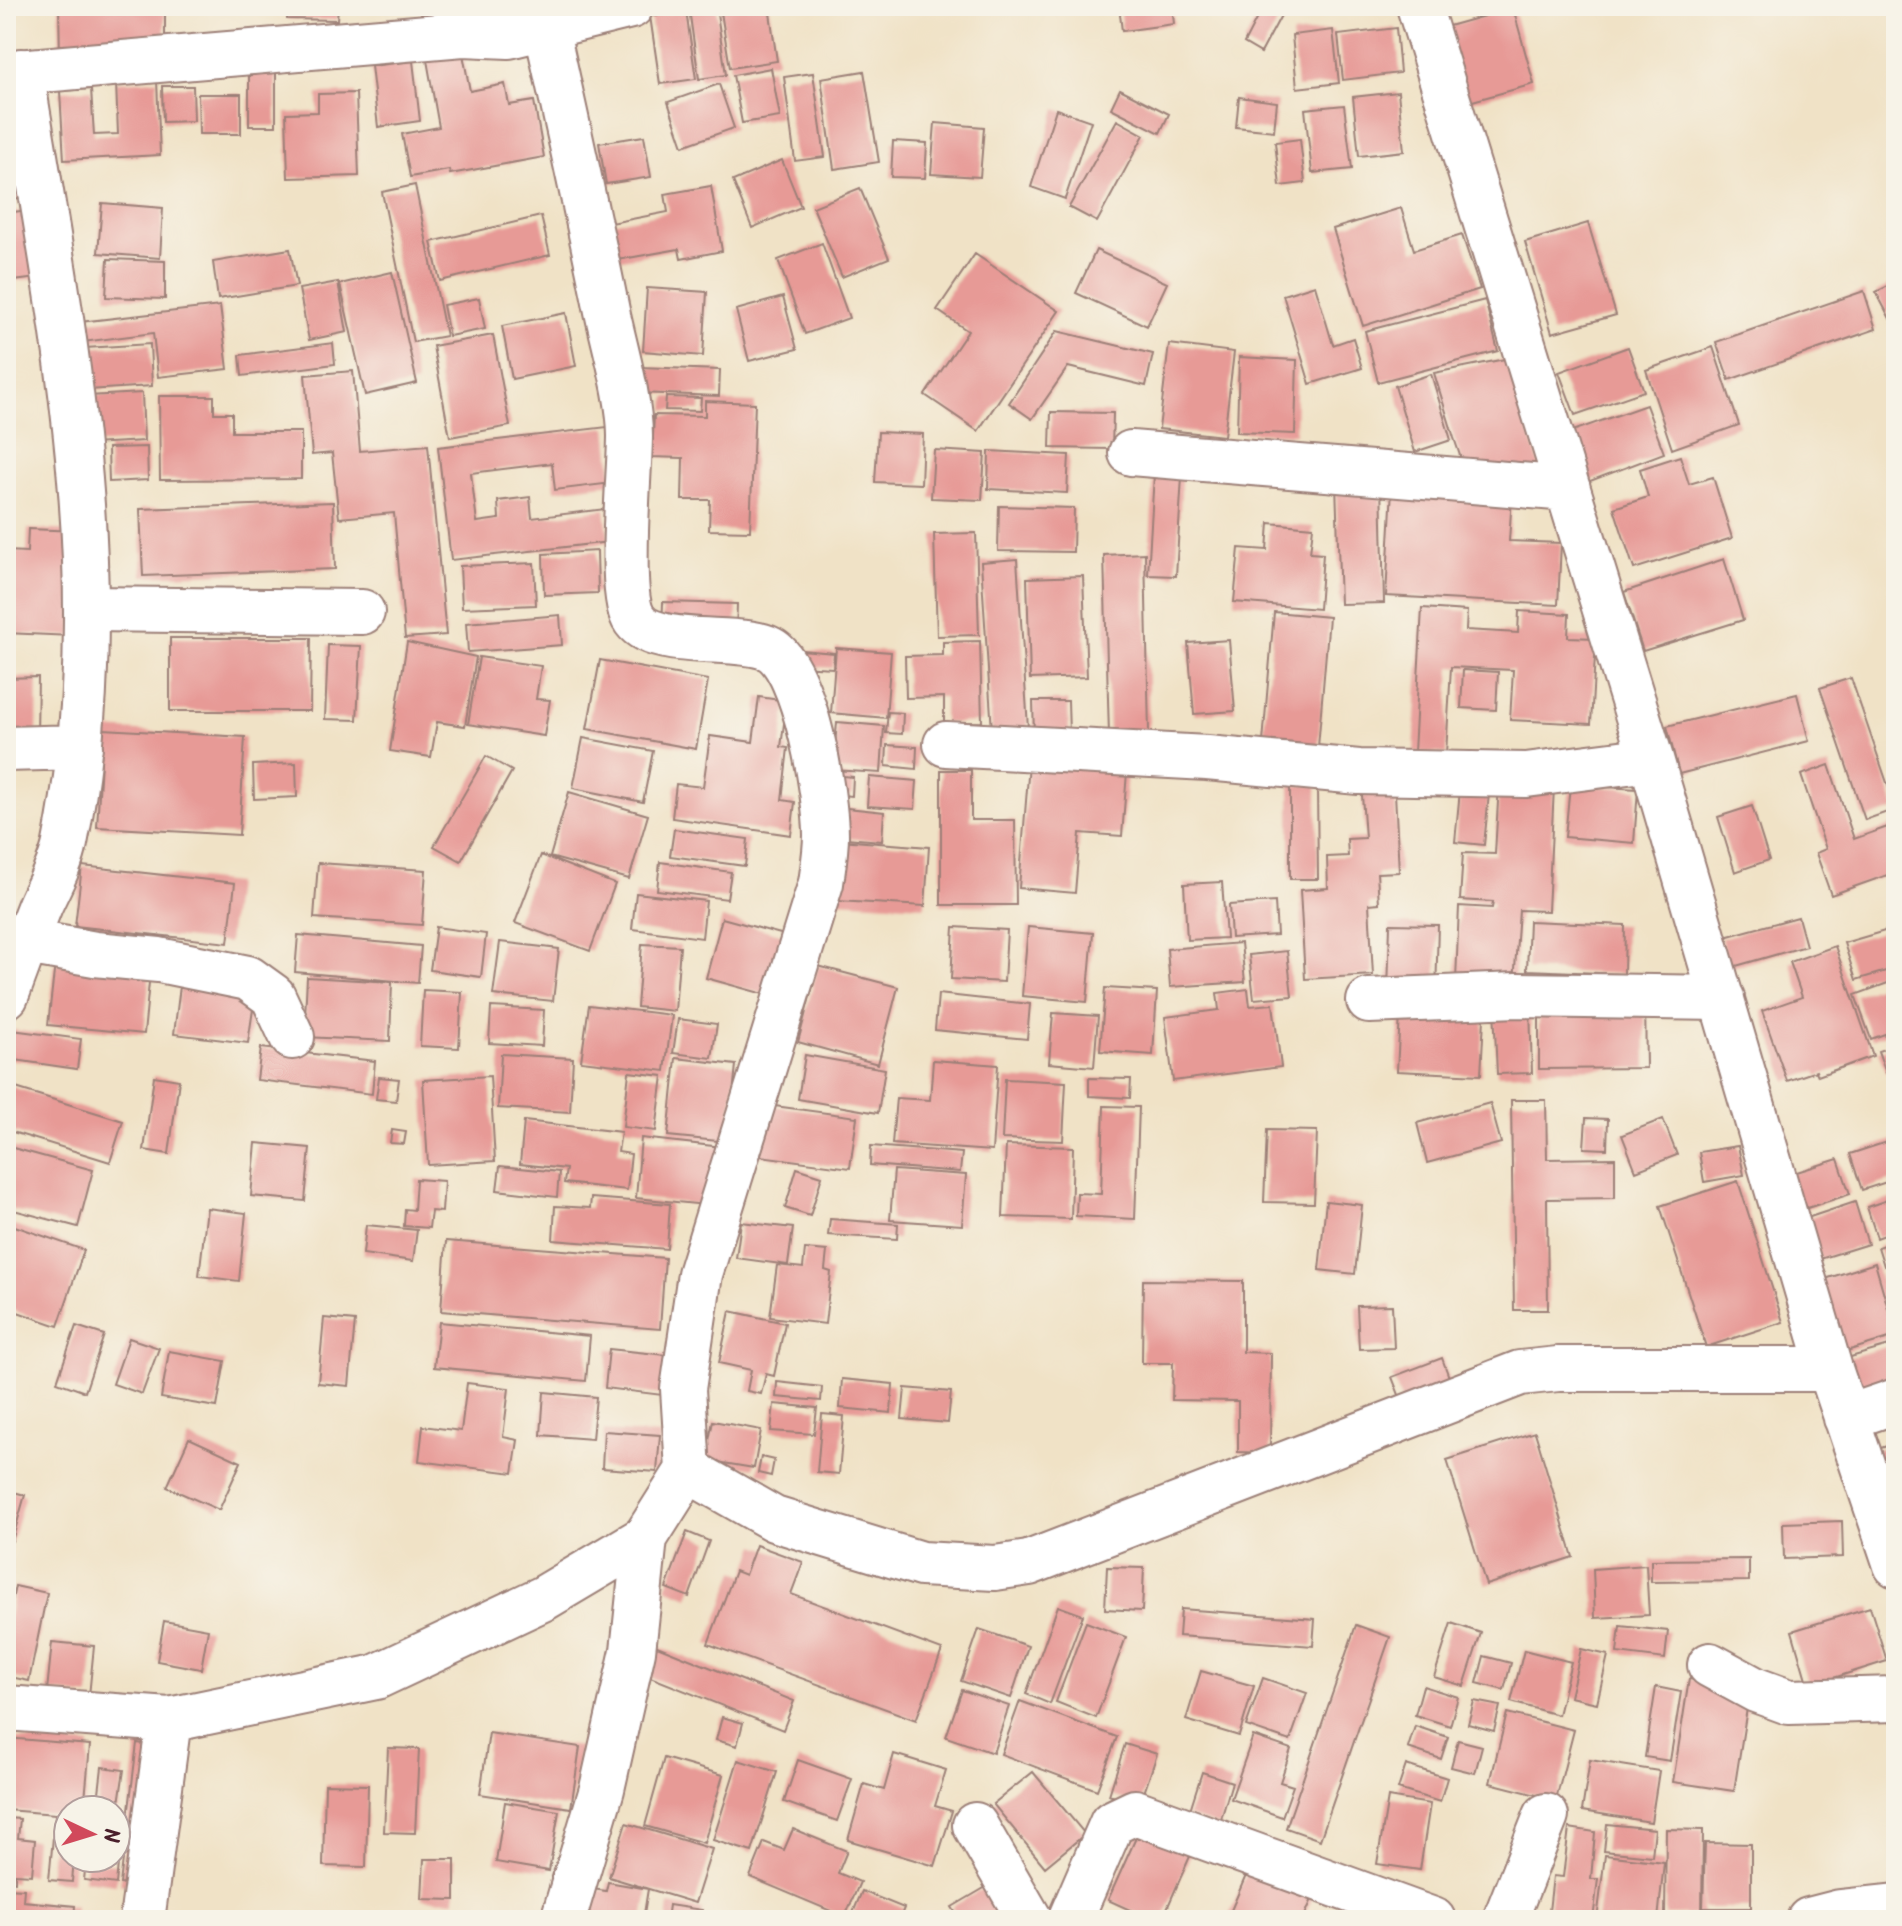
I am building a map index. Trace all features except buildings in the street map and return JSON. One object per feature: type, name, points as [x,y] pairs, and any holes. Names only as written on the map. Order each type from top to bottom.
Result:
[{"type":"street","points":[[6,996],[64,846],[80,747],[88,609],[87,555],[67,352],[14,72],[462,20],[509,36],[631,6]]},
{"type":"street","points":[[1419,6],[1651,759],[1830,1369],[1896,1565]]},
{"type":"street","points":[[546,27],[630,432],[627,552],[628,598],[633,618],[643,626],[686,641],[735,642],[774,651],[794,677],[823,791],[826,837],[821,883],[700,1274],[683,1389],[688,1470],[645,1538],[633,1651],[602,1789],[563,1920]]},
{"type":"street","points":[[1131,453],[1568,489]]},
{"type":"street","points":[[88,609],[362,612]]},
{"type":"street","points":[[946,744],[1207,758],[1374,772],[1526,775],[1651,759]]},
{"type":"street","points":[[6,749],[80,747]]},
{"type":"street","points":[[27,942],[95,954],[159,960],[248,978],[273,996],[292,1037]]},
{"type":"street","points":[[1369,1001],[1517,995],[1722,998]]},
{"type":"street","points":[[688,1470],[774,1519],[921,1564],[995,1568],[1029,1563],[1520,1373],[1558,1369],[1830,1369]]},
{"type":"street","points":[[1846,1418],[1896,1401]]},
{"type":"street","points":[[6,1708],[169,1720],[376,1677],[544,1598],[645,1538]]},
{"type":"street","points":[[1710,1665],[1756,1690],[1789,1702],[1896,1699]]},
{"type":"street","points":[[142,1920],[169,1720]]},
{"type":"street","points":[[1070,1920],[1112,1823],[1135,1812],[1433,1920]]},
{"type":"street","points":[[1505,1920],[1546,1816]]},
{"type":"street","points":[[975,1825],[1030,1920]]},
{"type":"street","points":[[1809,1920],[1840,1912],[1896,1906]]}]
